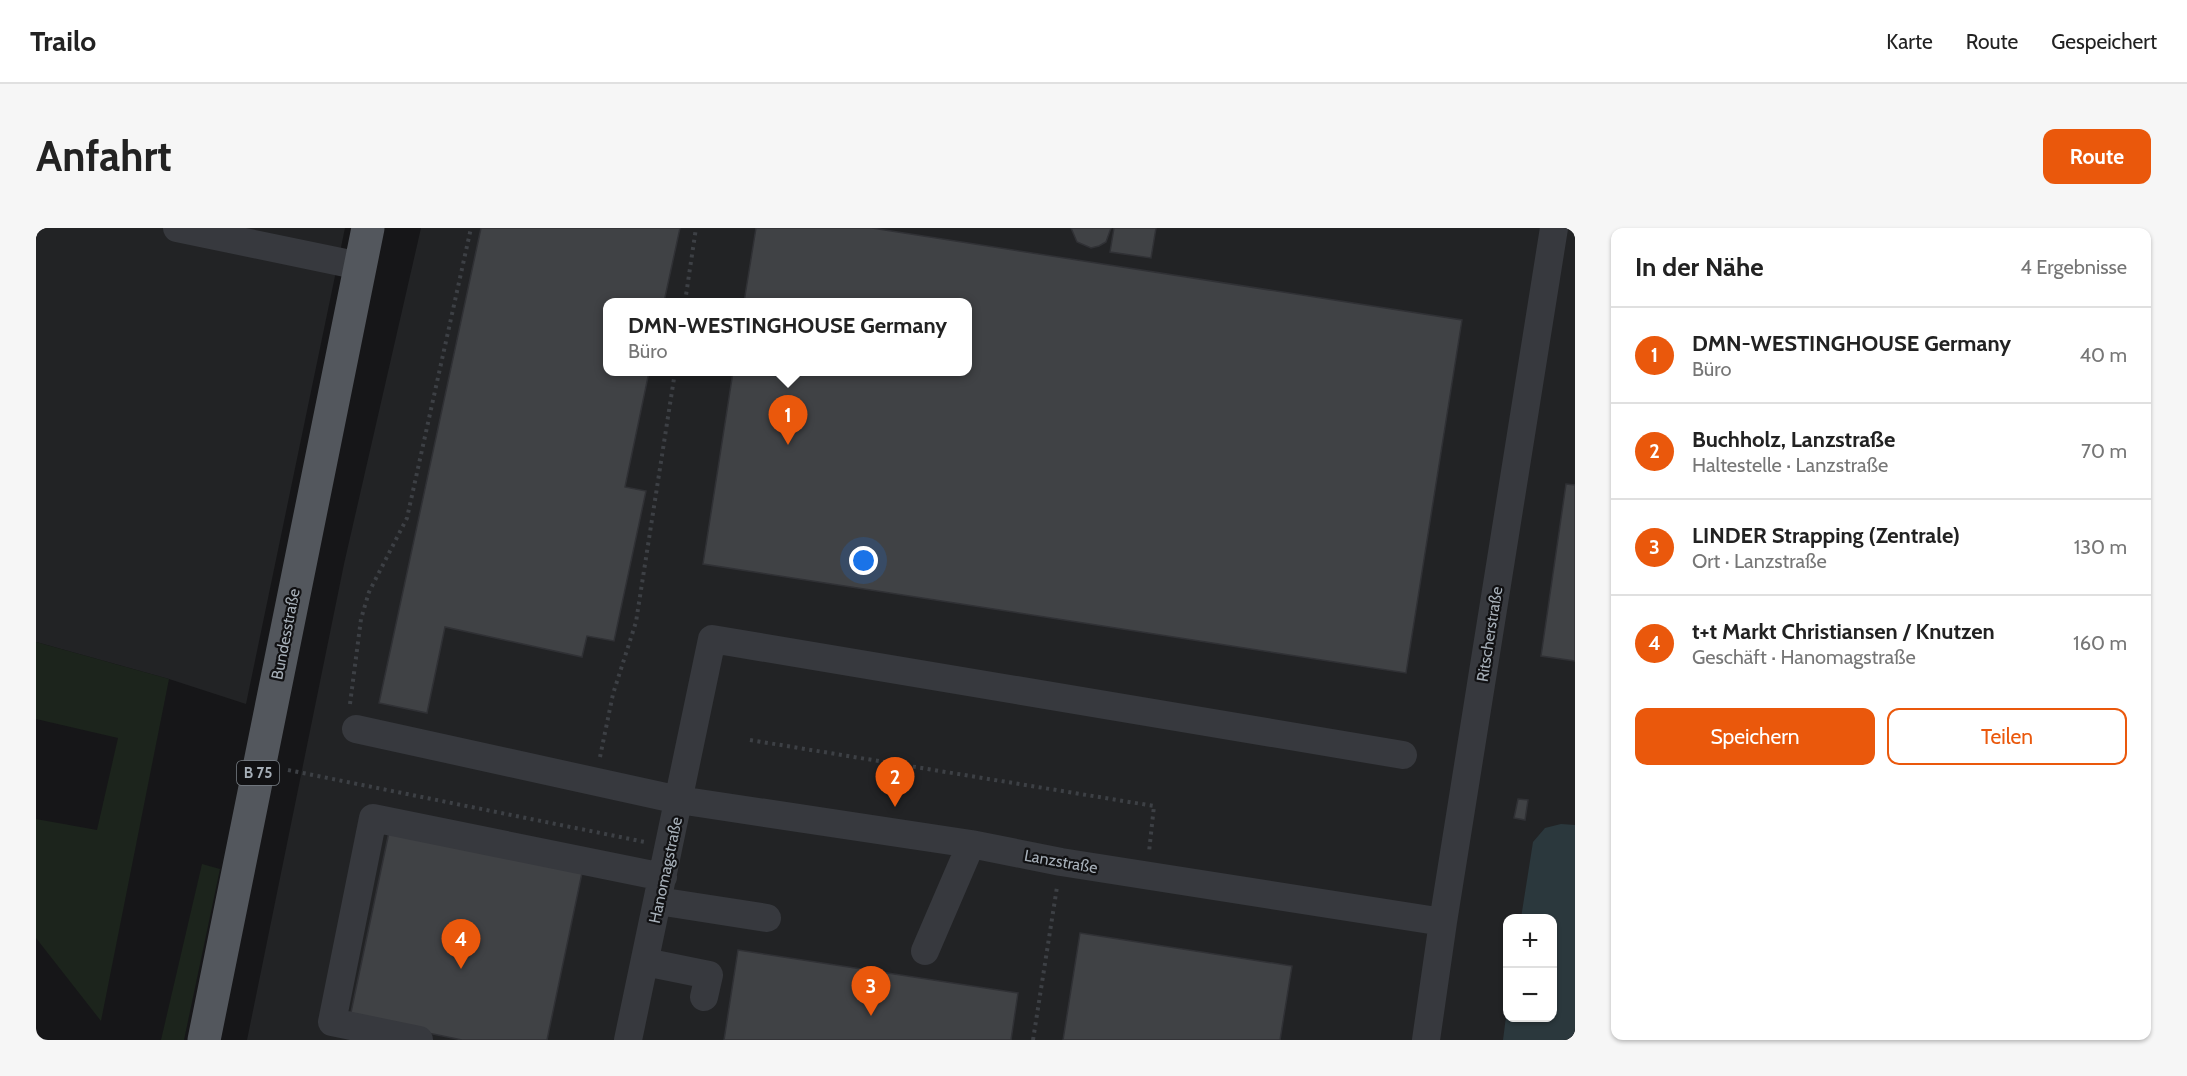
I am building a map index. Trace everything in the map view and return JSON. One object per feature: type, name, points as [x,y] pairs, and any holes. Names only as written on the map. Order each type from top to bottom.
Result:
[{"type":"main road","name":"Bundesstraße","points":[[204,1040],[368,228]]},
{"type":"street","points":[[177,228],[360,266]]},
{"type":"street","name":"Ritscherstraße","points":[[1426,1040],[1554,228]]},
{"type":"street","name":"Hanomagstraße","points":[[628,1040],[712,639],[1403,754]]},
{"type":"street","name":"Lanzstraße","points":[[356,729],[679,800],[971,844],[1061,862],[1443,922]]},
{"type":"street","points":[[419,1040],[332,1022],[373,818],[661,889],[767,918]]},
{"type":"street","points":[[925,951],[971,844]]},
{"type":"street","points":[[645,962],[709,975],[704,997]]},
{"type":"path","points":[[356,729],[348,719],[361,619],[369,592],[407,518],[471,228]]},
{"type":"path","points":[[686,298],[696,228]]},
{"type":"path","points":[[595,781],[613,694],[636,621],[674,376]]},
{"type":"path","points":[[750,740],[1154,806],[1145,875]]},
{"type":"path","points":[[288,770],[670,847]]},
{"type":"path","points":[[1033,1040],[1061,862]]},
{"type":"shaded area","points":[[36,228],[345,228],[246,704],[169,679],[36,642]]},
{"type":"shaded area","points":[[421,228],[1575,228],[1575,1040],[247,1040],[344,564]]},
{"type":"shaded area","points":[[36,642],[169,679],[101,1021],[36,938],[36,819],[97,830],[118,738],[36,719]]},
{"type":"shaded area","points":[[1561,824],[1575,825],[1575,1040],[1503,1040],[1505,1022],[1557,1022],[1557,914],[1522,914],[1533,842],[1545,828]]},
{"type":"shaded area","points":[[202,864],[220,869],[184,1040],[161,1040]]},
{"type":"building","points":[[481,228],[680,228],[665,298],[603,298],[603,376],[648,376],[625,487],[646,491],[614,641],[587,636],[582,657],[445,627],[427,713],[379,703]]},
{"type":"building","points":[[756,228],[872,228],[1462,320],[1406,673],[703,564],[732,376],[972,376],[972,298],[745,298]]},
{"type":"building","points":[[1071,228],[1111,228],[1106,242],[1091,248],[1077,242]]},
{"type":"building","points":[[1114,228],[1156,228],[1151,258],[1110,252]]},
{"type":"building","points":[[1566,484],[1575,485],[1575,661],[1541,656]]},
{"type":"building","points":[[1518,799],[1528,800],[1525,820],[1514,818]]},
{"type":"building","points":[[389,832],[582,873],[547,1040],[462,1040],[350,1017]]},
{"type":"building","points":[[1080,933],[1292,966],[1280,1040],[1063,1040]]},
{"type":"building","points":[[738,950],[1018,993],[1011,1040],[724,1040]]},
{"type":"place","name":"DMN-WESTINGHOUSE Germany","points":[[788,445]]},
{"type":"place","name":"Buchholz, Lanzstraße","points":[[895,807]]},
{"type":"place","name":"t+t Markt Christiansen / Knutzen","points":[[461,969]]},
{"type":"place","name":"LINDER Strapping (Zentrale)","points":[[871,1016]]}]
